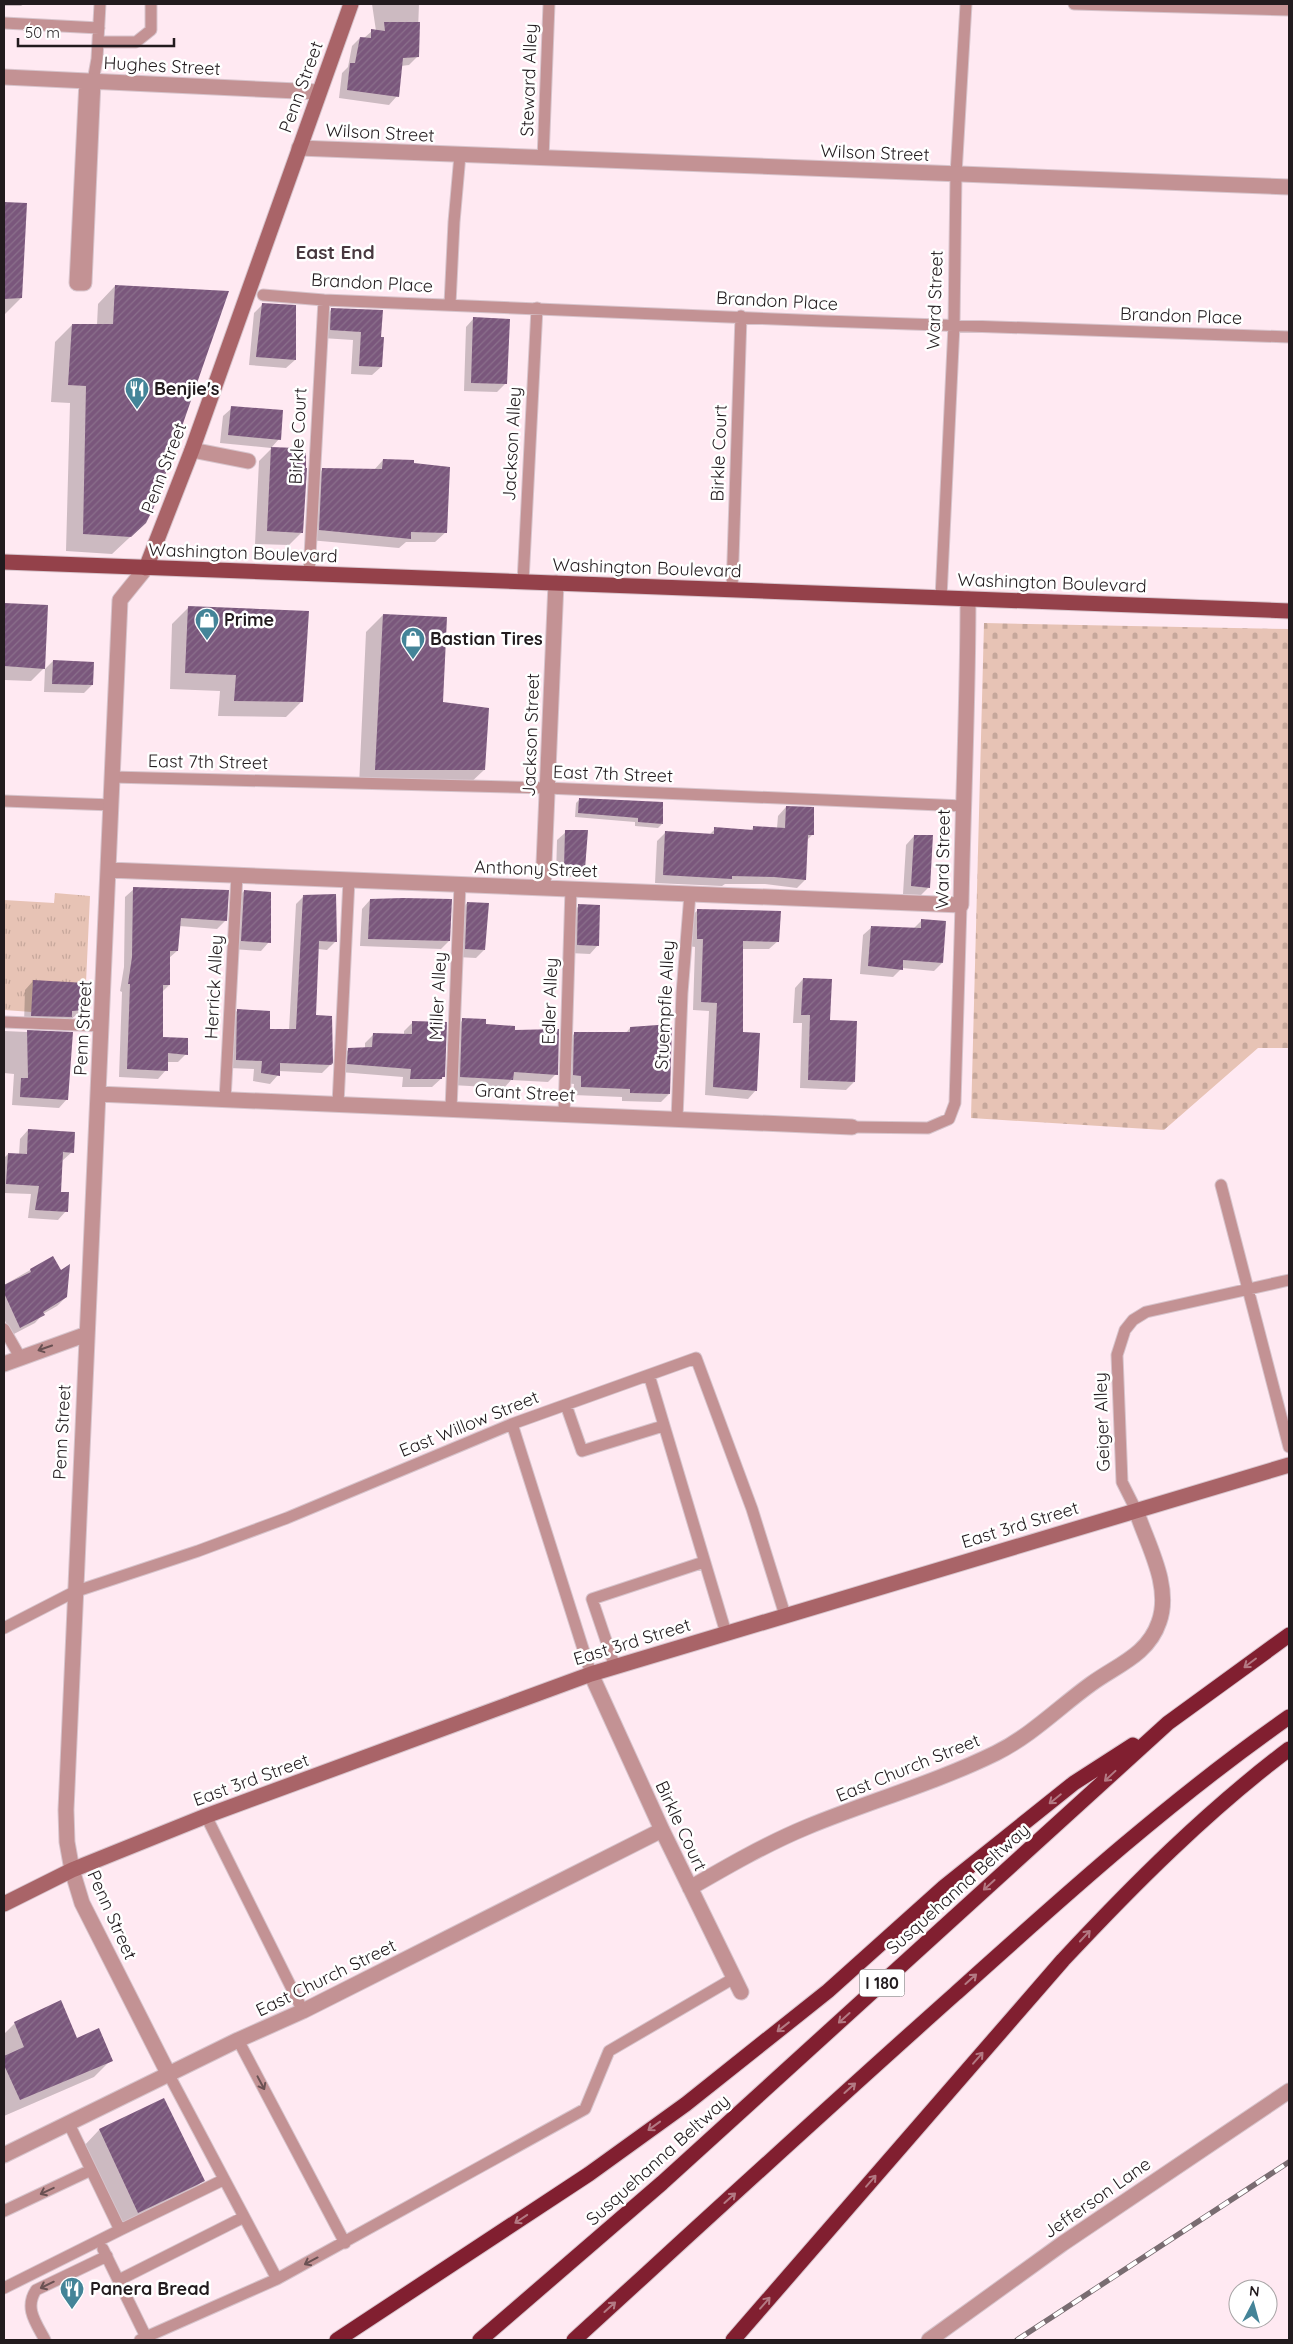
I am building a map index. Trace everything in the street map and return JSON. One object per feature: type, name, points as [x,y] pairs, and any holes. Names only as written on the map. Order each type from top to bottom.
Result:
[{"type":"highway","name":"Susquehanna Beltway","points":[[480,2340],[669,2176],[1168,1723],[1289,1635]]},
{"type":"highway","points":[[574,2340],[836,2100],[1110,1856],[1191,1789],[1289,1717]]},
{"type":"highway","points":[[337,2340],[572,2185],[686,2104],[828,1991],[944,1887],[1067,1789],[1168,1723]]},
{"type":"highway","points":[[733,2340],[1063,1960],[1100,1920],[1184,1836],[1247,1781],[1289,1749]]},
{"type":"main road","name":"Penn Street","points":[[146,568],[192,450],[351,4]]},
{"type":"main road","name":"Washington Boulevard","points":[[4,562],[1289,611]]},
{"type":"main road","name":"East 3rd Street","points":[[4,1904],[72,1870],[206,1816],[591,1674],[1289,1464]]},
{"type":"street","name":"Hughes Street","points":[[4,77],[319,92]]},
{"type":"street","points":[[90,81],[84,283],[77,283],[90,81]]},
{"type":"street","name":"Wilson Street","points":[[299,148],[460,156],[1289,187]]},
{"type":"street","points":[[192,450],[248,461]]},
{"type":"street","name":"Penn Street","points":[[146,568],[120,600],[87,1334],[78,1468],[66,1810],[67,1842],[72,1870],[82,1903],[169,2075]]},
{"type":"street","name":"Jackson Street","points":[[543,887],[556,583]]},
{"type":"street","name":"Ward Street","points":[[961,905],[968,673],[968,599]]},
{"type":"street","name":"Anthony Street","points":[[109,870],[961,905]]},
{"type":"street","name":"Grant Street","points":[[98,1094],[852,1127]]},
{"type":"street","points":[[4,1364],[87,1334]]},
{"type":"street","name":"East Church Street","points":[[690,1888],[769,1844],[808,1826],[941,1779],[998,1752],[1029,1734],[1091,1684],[1128,1661],[1150,1641],[1159,1622],[1163,1602],[1162,1584],[1136,1510]]},
{"type":"street","name":"Birkle Court","points":[[591,1674],[662,1830],[741,1992]]},
{"type":"street","name":"East Church Street","points":[[4,2155],[238,2040],[303,2012],[662,1830]]},
{"type":"street","name":"Jefferson Lane","points":[[929,2340],[1062,2244],[1289,2091]]},
{"type":"lane","points":[[90,81],[99,42],[100,4]]},
{"type":"lane","points":[[99,42],[136,42],[151,30],[151,4]]},
{"type":"lane","name":"Steward Alley","points":[[543,159],[549,4]]},
{"type":"lane","name":"Ward Street","points":[[941,598],[954,325],[956,174],[966,4]]},
{"type":"lane","points":[[1074,4],[1289,10]]},
{"type":"lane","points":[[4,23],[99,28]]},
{"type":"lane","points":[[450,304],[454,222],[460,156]]},
{"type":"lane","name":"Brandon Place","points":[[263,294],[324,300],[1289,337]]},
{"type":"lane","name":"Birkle Court","points":[[310,574],[324,300]]},
{"type":"lane","name":"Jackson Alley","points":[[523,582],[537,308]]},
{"type":"lane","name":"Birkle Court","points":[[732,590],[741,316]]},
{"type":"lane","name":"East 7th Street","points":[[112,777],[547,788],[963,806]]},
{"type":"lane","points":[[4,801],[112,805]]},
{"type":"lane","name":"Herrick Alley","points":[[225,1100],[237,875]]},
{"type":"lane","points":[[338,1104],[349,880]]},
{"type":"lane","name":"Miller Alley","points":[[451,1109],[460,884]]},
{"type":"lane","name":"Edler Alley","points":[[564,1114],[571,889]]},
{"type":"lane","name":"Stuempfle Alley","points":[[677,1119],[682,993],[690,894]]},
{"type":"lane","name":"Ward Street","points":[[949,1120],[955,1103],[961,905]]},
{"type":"lane","points":[[4,1022],[101,1026]]},
{"type":"lane","name":"Grant Street","points":[[852,1127],[928,1128],[949,1120]]},
{"type":"lane","points":[[1221,1185],[1289,1446]]},
{"type":"lane","points":[[1248,1289],[1289,1280]]},
{"type":"lane","name":"Geiger Alley","points":[[1136,1510],[1122,1482],[1120,1460],[1117,1355],[1125,1330],[1133,1320],[1146,1312],[1248,1289]]},
{"type":"lane","points":[[4,1329],[20,1357]]},
{"type":"lane","name":"East Willow Street","points":[[4,1628],[74,1592],[198,1551],[287,1518],[512,1424],[696,1358],[752,1509],[785,1615]]},
{"type":"lane","points":[[649,1375],[726,1633]]},
{"type":"lane","points":[[566,1405],[582,1451],[663,1426]]},
{"type":"lane","points":[[512,1424],[591,1674]]},
{"type":"lane","points":[[615,1667],[592,1599],[704,1562]]},
{"type":"lane","points":[[206,1816],[303,2012]]},
{"type":"lane","points":[[99,2241],[119,2280],[143,2339],[277,2279],[585,2109],[609,2051],[734,1978]]},
{"type":"lane","points":[[238,2040],[345,2243]]},
{"type":"lane","points":[[169,2075],[277,2279]]},
{"type":"lane","points":[[69,2124],[120,2230]]},
{"type":"lane","points":[[4,2212],[90,2170]]},
{"type":"lane","points":[[4,2288],[223,2180]]},
{"type":"lane","points":[[119,2280],[244,2217]]},
{"type":"lane","points":[[45,2340],[30,2312],[30,2299],[36,2290],[107,2256]]},
{"type":"green space","points":[[984,623],[1289,629],[1289,1048],[1258,1048],[1164,1130],[971,1118]]},
{"type":"green space","points":[[55,893],[90,896],[86,983],[32,1012],[4,1010],[4,900],[54,903]]},
{"type":"building","points":[[384,22],[420,22],[419,57],[403,58],[399,97],[347,90],[350,63],[355,63],[360,37],[371,38],[371,29],[385,31]]},
{"type":"building","points":[[4,202],[27,203],[22,298],[4,299]]},
{"type":"building","name":"Benjie's","points":[[115,285],[229,291],[154,507],[146,523],[131,537],[83,534],[86,386],[68,385],[72,324],[113,324]]},
{"type":"building","points":[[262,303],[296,305],[296,360],[256,357]]},
{"type":"building","points":[[331,308],[383,310],[381,337],[384,337],[382,367],[359,366],[361,332],[330,330]]},
{"type":"building","points":[[473,317],[510,319],[507,384],[471,383]]},
{"type":"building","points":[[231,406],[283,410],[281,440],[228,435]]},
{"type":"building","points":[[271,447],[296,448],[296,453],[306,453],[307,468],[303,533],[267,531]]},
{"type":"building","points":[[383,459],[414,460],[414,463],[450,467],[447,533],[411,532],[411,539],[319,530],[322,468],[382,469]]},
{"type":"building","points":[[4,603],[48,605],[45,669],[4,666]]},
{"type":"building","points":[[188,606],[309,611],[303,702],[234,701],[236,675],[185,673]]},
{"type":"building","name":"Bastian Tires","points":[[383,614],[447,617],[443,702],[489,708],[485,770],[375,770]]},
{"type":"building","points":[[53,660],[94,662],[93,685],[52,684]]},
{"type":"building","points":[[579,798],[663,802],[663,824],[638,822],[638,818],[578,813]]},
{"type":"building","points":[[786,806],[814,807],[814,835],[808,835],[806,880],[774,877],[732,876],[732,879],[663,875],[665,831],[714,834],[714,827],[753,830],[753,826],[785,828]]},
{"type":"building","points":[[565,830],[588,830],[585,869],[564,868]]},
{"type":"building","points":[[914,835],[933,835],[930,888],[911,886]]},
{"type":"building","points":[[133,887],[229,890],[227,921],[181,918],[178,951],[170,951],[170,985],[163,985],[163,1037],[188,1038],[188,1055],[168,1053],[168,1071],[127,1069],[130,984],[128,984],[132,957]]},
{"type":"building","points":[[244,890],[271,892],[271,943],[241,941]]},
{"type":"building","points":[[336,894],[337,942],[319,941],[316,1015],[332,1016],[333,1063],[331,1065],[280,1063],[280,1076],[261,1073],[262,1061],[236,1060],[237,1009],[270,1011],[270,1029],[296,1029],[303,895]]},
{"type":"building","points":[[370,899],[452,899],[450,941],[368,939]]},
{"type":"building","points":[[467,902],[489,903],[485,950],[465,949]]},
{"type":"building","points":[[578,904],[600,905],[599,946],[577,945]]},
{"type":"building","points":[[697,909],[781,911],[779,942],[743,941],[743,1032],[760,1033],[757,1091],[713,1087],[717,1003],[701,1002],[703,939],[697,939]]},
{"type":"building","points":[[921,919],[946,921],[943,963],[903,960],[903,970],[868,966],[871,926],[921,928]]},
{"type":"building","points":[[803,978],[832,979],[830,1020],[857,1021],[855,1082],[808,1080],[810,1015],[801,1015]]},
{"type":"building","points":[[33,980],[86,983],[85,1010],[72,1011],[72,1017],[31,1016]]},
{"type":"building","points":[[462,1018],[486,1019],[486,1024],[515,1026],[515,1030],[559,1029],[558,1075],[514,1072],[513,1080],[460,1077]]},
{"type":"building","points":[[412,1021],[447,1022],[445,1077],[442,1077],[442,1079],[410,1079],[411,1069],[347,1064],[348,1048],[372,1047],[373,1033],[412,1034]]},
{"type":"building","points":[[672,1024],[670,1094],[630,1093],[630,1089],[581,1087],[581,1076],[573,1075],[574,1032],[630,1032],[630,1027]]},
{"type":"building","points":[[27,1030],[73,1032],[68,1100],[20,1097],[21,1078],[28,1078]]},
{"type":"building","points":[[28,1129],[75,1132],[74,1153],[63,1152],[61,1192],[69,1192],[68,1212],[35,1210],[39,1186],[6,1184],[8,1153],[27,1154]]},
{"type":"building","points":[[53,1256],[61,1270],[70,1264],[67,1297],[43,1312],[45,1315],[20,1328],[4,1293],[4,1285],[31,1272],[30,1269]]},
{"type":"building","points":[[61,2000],[77,2038],[99,2028],[113,2061],[20,2100],[4,2065],[4,2056],[24,2047],[14,2022]]},
{"type":"building","points":[[164,2098],[205,2181],[138,2213],[99,2129]]},
{"type":"railway","points":[[1017,2340],[1289,2162]]},
{"type":"place","name":"Benjie's","points":[[137,410]]},
{"type":"place","name":"Prime","points":[[207,641]]},
{"type":"place","name":"Bastian Tires","points":[[413,660]]},
{"type":"place","name":"Panera Bread","points":[[72,2310]]},
{"type":"district","name":"East End","points":[[335,252]]}]
